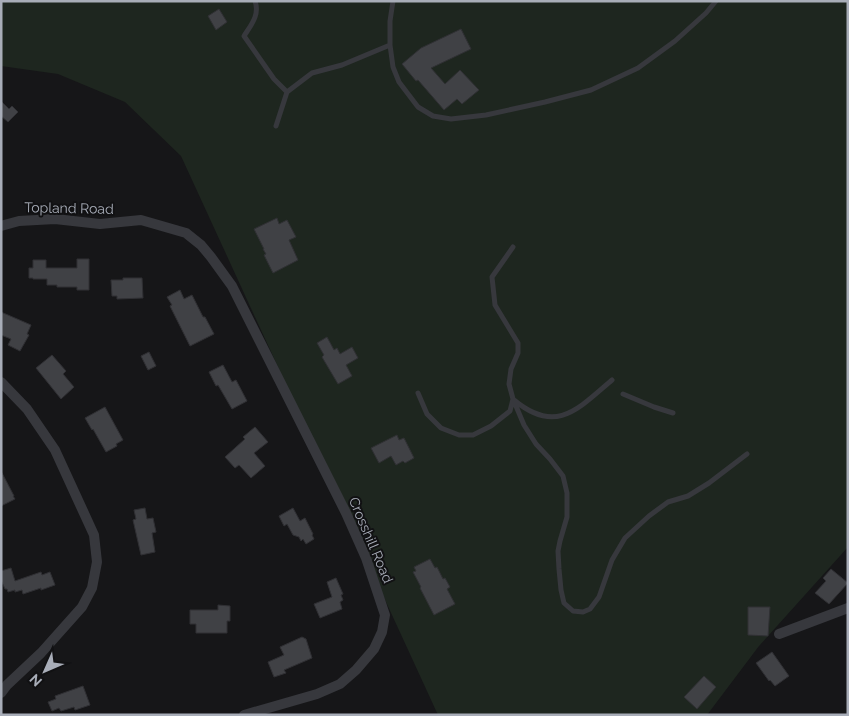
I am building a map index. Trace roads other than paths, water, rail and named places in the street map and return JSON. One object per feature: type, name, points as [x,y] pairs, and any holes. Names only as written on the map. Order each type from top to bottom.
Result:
[{"type":"street","name":"Topland Road","points":[[1,226],[19,220],[55,219],[100,224],[141,220],[186,233],[201,245],[211,257],[232,286],[245,312]]},
{"type":"street","name":"Crosshill Road","points":[[244,715],[318,694],[340,684],[356,670],[374,649],[382,632],[385,615],[366,558],[346,513],[245,312]]},
{"type":"street","points":[[1,382],[27,409],[55,450],[94,536],[97,562],[92,588],[82,607],[41,654],[7,685],[1,693]]},
{"type":"street","points":[[779,634],[848,608]]},
{"type":"lane","points":[[255,1],[257,16],[244,36],[274,79],[287,92]]},
{"type":"lane","points":[[393,1],[390,21],[390,45],[393,68],[399,82],[418,108],[433,116],[451,119],[486,115],[591,90],[638,68],[674,41],[706,13],[716,1]]},
{"type":"lane","points":[[276,126],[287,92],[312,74],[342,65],[390,45]]},
{"type":"lane","points":[[513,247],[492,277],[495,305],[518,343],[518,353],[511,369],[509,384],[513,399],[524,425],[536,444],[563,476],[567,494],[567,517],[558,551],[559,569],[564,603],[573,612],[584,612],[590,609],[599,597],[612,560],[625,538],[649,516],[668,502],[688,496],[709,484],[747,454]]},
{"type":"lane","points":[[513,399],[525,410],[543,417],[561,416],[581,407],[612,380]]},
{"type":"lane","points":[[418,393],[427,414],[441,428],[459,435],[473,435],[491,426],[510,411],[513,399]]},
{"type":"lane","points":[[623,394],[673,414]]}]
